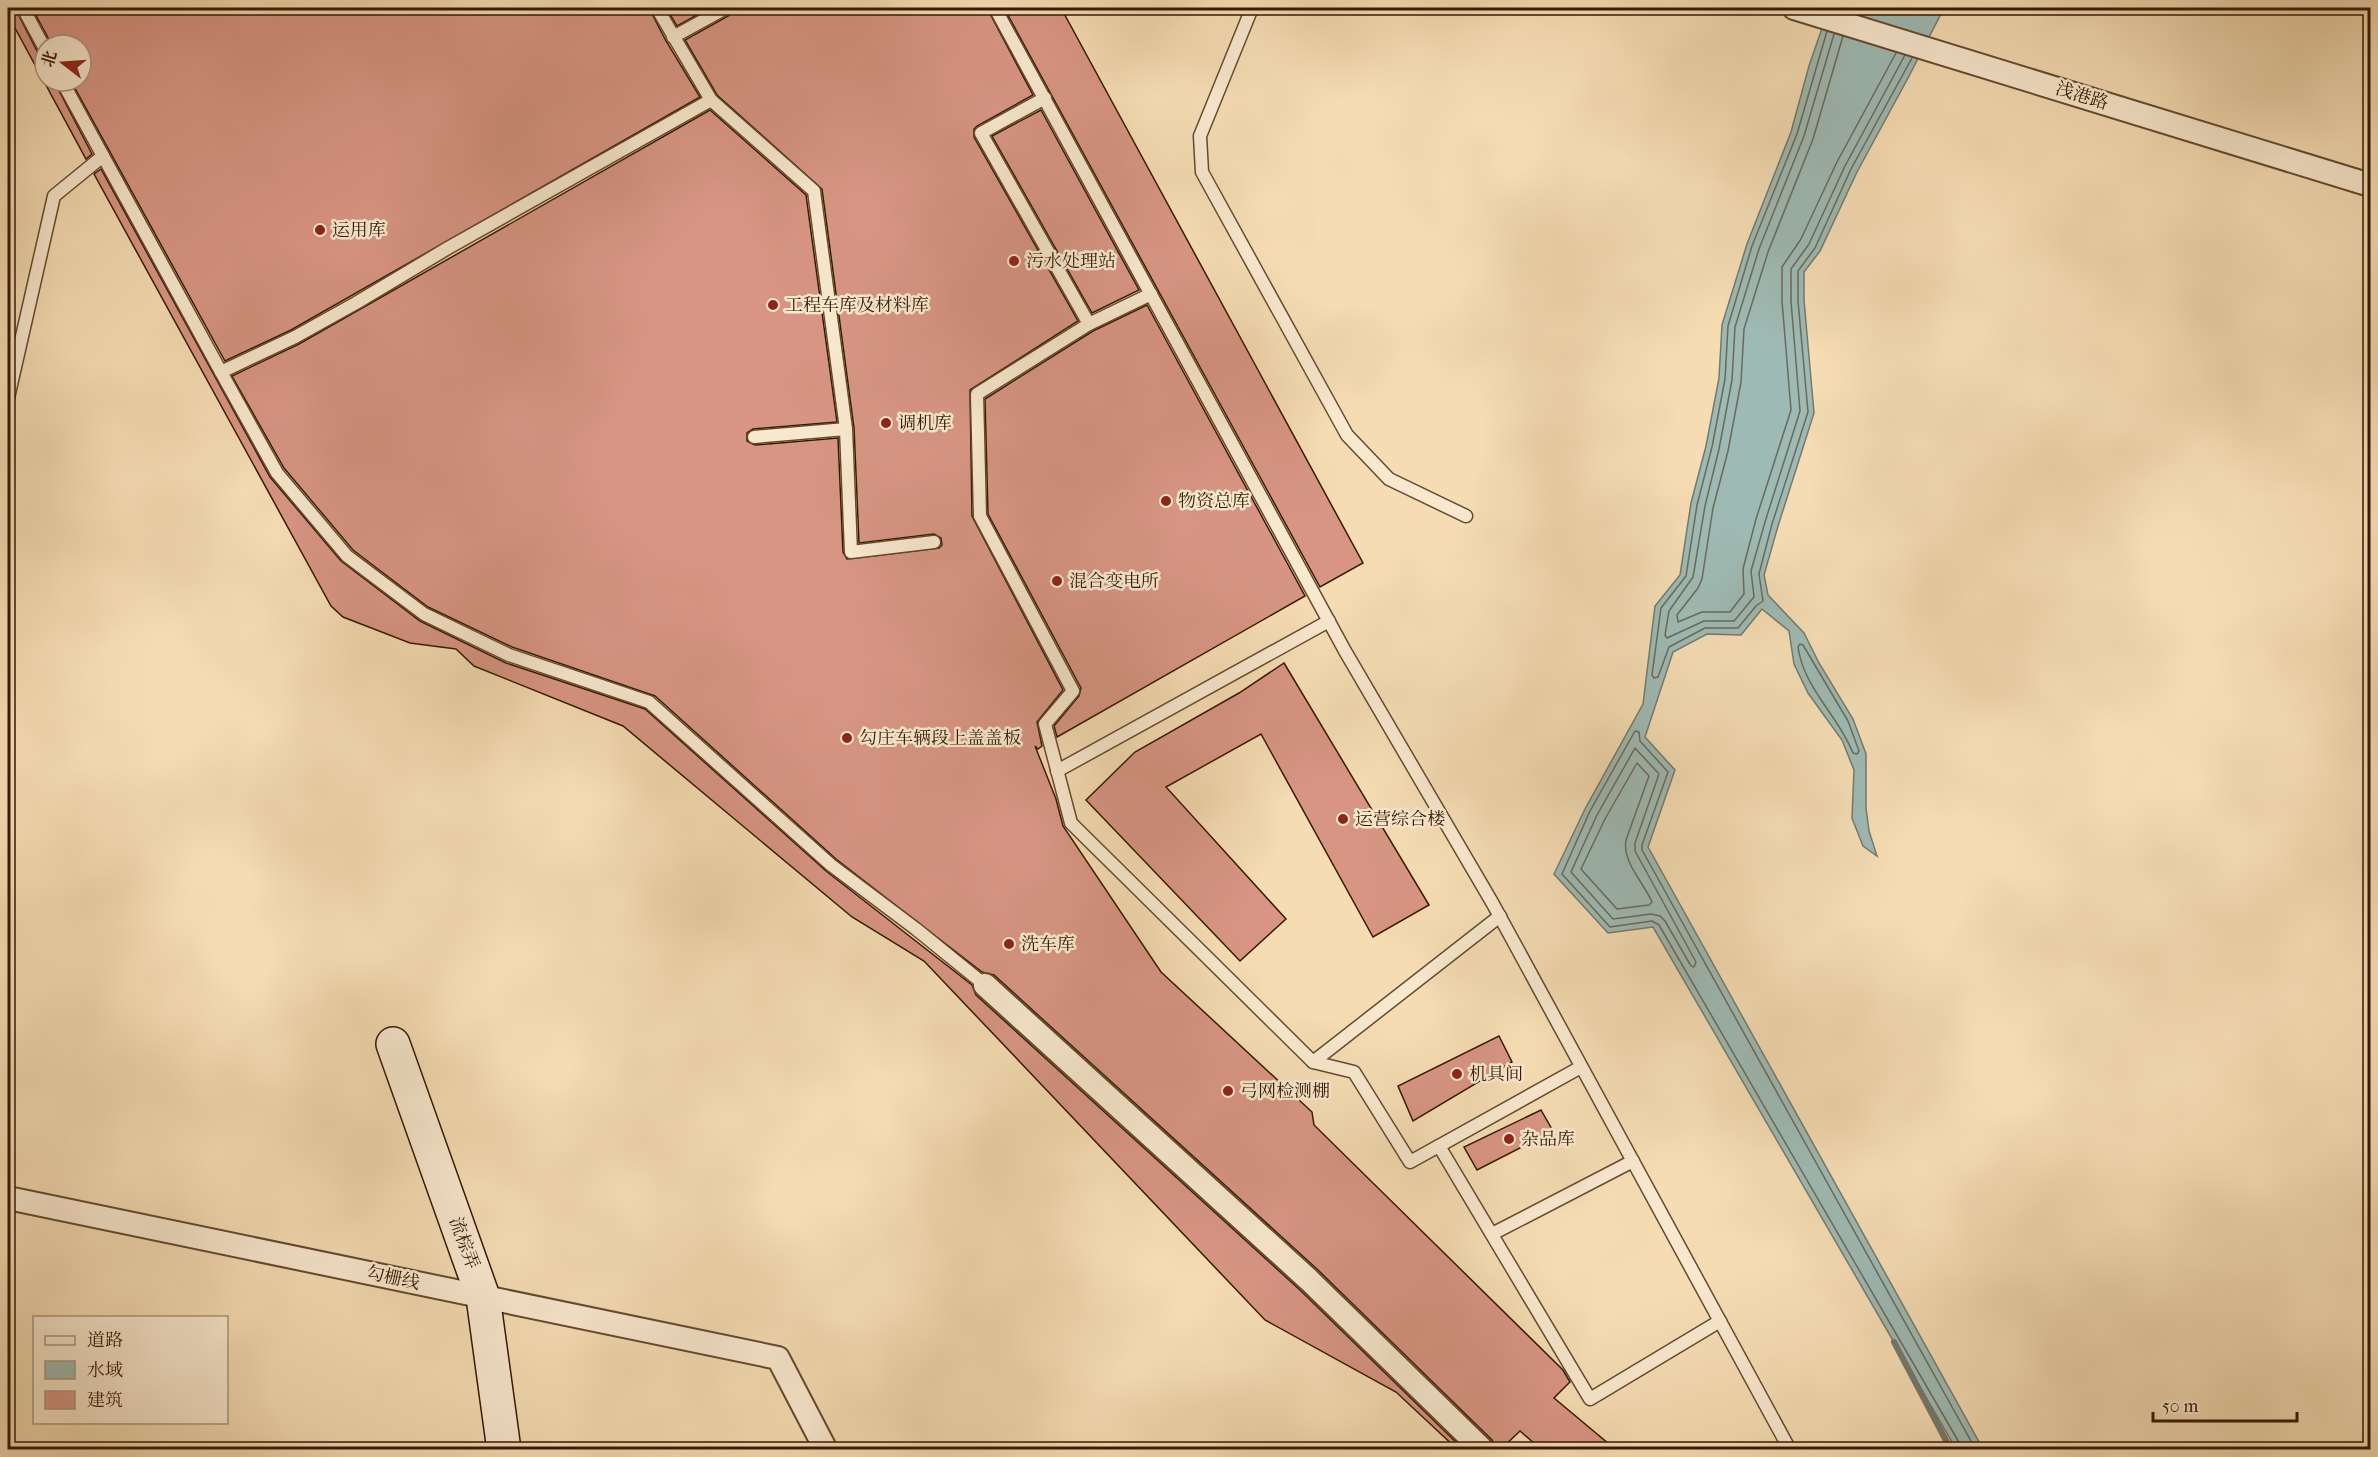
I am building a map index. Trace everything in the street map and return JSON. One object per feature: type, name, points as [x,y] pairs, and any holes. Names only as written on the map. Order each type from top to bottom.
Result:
[{"type":"street","name":"浅港路","points":[[1794,8],[2370,185]]},
{"type":"street","points":[[985,985],[1309,1280],[1483,1449]]},
{"type":"street","name":"流棕弄","points":[[393,1044],[483,1296],[504,1449]]},
{"type":"street","name":"勾栅线","points":[[8,1198],[778,1358],[826,1449]]},
{"type":"lane","points":[[23,8],[36,33]]},
{"type":"lane","points":[[657,8],[711,100],[814,191],[846,429],[851,552],[934,542]]},
{"type":"lane","points":[[673,37],[726,8]]},
{"type":"lane","points":[[995,8],[1329,621],[1500,916],[1790,1449]]},
{"type":"lane","points":[[1252,8],[1200,136],[1202,172],[1347,435],[1389,478],[1466,516]]},
{"type":"lane","points":[[69,93],[277,473],[347,556],[424,614],[498,650],[648,702],[831,865],[985,985]]},
{"type":"lane","points":[[1045,98],[981,133],[1089,324]]},
{"type":"lane","points":[[221,372],[356,303],[448,248],[711,100]]},
{"type":"lane","points":[[8,398],[54,196],[103,156]]},
{"type":"lane","points":[[1151,294],[1089,324],[977,394],[980,516],[1072,692],[1045,724],[1071,823],[1313,1062],[1354,1072],[1410,1162],[1581,1066]]},
{"type":"lane","points":[[754,437],[846,429]]},
{"type":"lane","points":[[1057,771],[1329,621]]},
{"type":"lane","points":[[1313,1062],[1500,916]]},
{"type":"lane","points":[[1439,1146],[1590,1400],[1720,1321]]},
{"type":"lane","points":[[1491,1234],[1633,1161]]},
{"type":"water","points":[[1829,8],[1944,8],[1857,172],[1820,251],[1804,272],[1804,300],[1814,413],[1764,575],[1768,595],[1804,633],[1819,663],[1853,719],[1866,754],[1866,808],[1869,831],[1877,856],[1863,846],[1852,818],[1854,770],[1842,740],[1808,693],[1794,664],[1789,631],[1762,609],[1741,635],[1707,634],[1673,652],[1645,737],[1675,770],[1648,847],[1983,1449],[1956,1449],[1653,927],[1608,933],[1554,874],[1585,809],[1643,704],[1655,606],[1680,575],[1691,503],[1706,446],[1719,378],[1722,325],[1747,244],[1791,132],[1809,66]]},
{"type":"building","points":[[8,8],[15,8],[33,43],[33,61],[8,15]]},
{"type":"building","name":"运用库","points":[[32,8],[649,8],[700,97],[291,330],[225,361],[78,93],[93,93],[93,33],[46,33]]},
{"type":"building","points":[[666,8],[710,8],[677,26]]},
{"type":"building","points":[[734,8],[987,8],[1033,95],[977,126],[974,129],[974,137],[1078,321],[970,390],[972,516],[1063,690],[1037,722],[1042,746],[1038,749],[1035,746],[1056,799],[1063,826],[1161,972],[1312,1112],[1314,1125],[1563,1370],[1570,1382],[1554,1398],[1615,1449],[1541,1449],[1520,1431],[1501,1449],[1496,1449],[1492,1440],[1318,1270],[994,975],[982,972],[836,859],[655,696],[512,647],[428,607],[353,550],[284,468],[232,376],[299,344],[710,110],[806,195],[837,422],[753,429],[747,433],[747,441],[755,445],[838,438],[843,552],[847,559],[939,548],[942,545],[941,538],[934,534],[859,543],[854,428],[822,189],[717,95],[685,40],[730,15]]},
{"type":"building","points":[[1004,8],[1061,8],[1363,563],[1320,587]]},
{"type":"building","points":[[50,93],[60,93],[92,154],[86,159]]},
{"type":"building","points":[[1041,110],[1139,290],[1092,313],[992,136]]},
{"type":"building","points":[[101,169],[270,477],[341,561],[420,621],[506,663],[645,709],[826,871],[972,985],[976,995],[1300,1290],[1463,1449],[1457,1449],[1396,1392],[1265,1320],[924,961],[852,917],[623,726],[474,666],[456,649],[410,643],[343,617],[331,606],[94,174]]},
{"type":"building","points":[[1147,305],[1305,596],[1057,737],[1054,726],[1079,696],[1081,688],[988,514],[985,399],[1093,331]]},
{"type":"building","points":[[1284,663],[1429,905],[1373,937],[1261,734],[1166,787],[1286,919],[1240,961],[1086,800],[1135,752],[1239,693]]},
{"type":"building","name":"机具间","points":[[1499,1036],[1512,1062],[1413,1121],[1398,1086]]},
{"type":"building","name":"杂品库","points":[[1541,1110],[1553,1131],[1477,1170],[1464,1147]]},
{"type":"waterway","points":[[1894,1342],[1951,1450]]},
{"type":"place","name":"运用库","points":[[320,230]]},
{"type":"place","name":"污水处理站","points":[[1014,261]]},
{"type":"place","name":"工程车库及材料库","points":[[773,305]]},
{"type":"place","name":"调机库","points":[[886,423]]},
{"type":"place","name":"物资总库","points":[[1166,501]]},
{"type":"place","name":"混合变电所","points":[[1057,581]]},
{"type":"place","name":"勾庄车辆段上盖盖板","points":[[847,738]]},
{"type":"place","name":"运营综合楼","points":[[1343,819]]},
{"type":"place","name":"洗车库","points":[[1009,944]]},
{"type":"place","name":"机具间","points":[[1457,1074]]},
{"type":"place","name":"弓网检测棚","points":[[1228,1091]]},
{"type":"place","name":"杂品库","points":[[1509,1139]]}]
